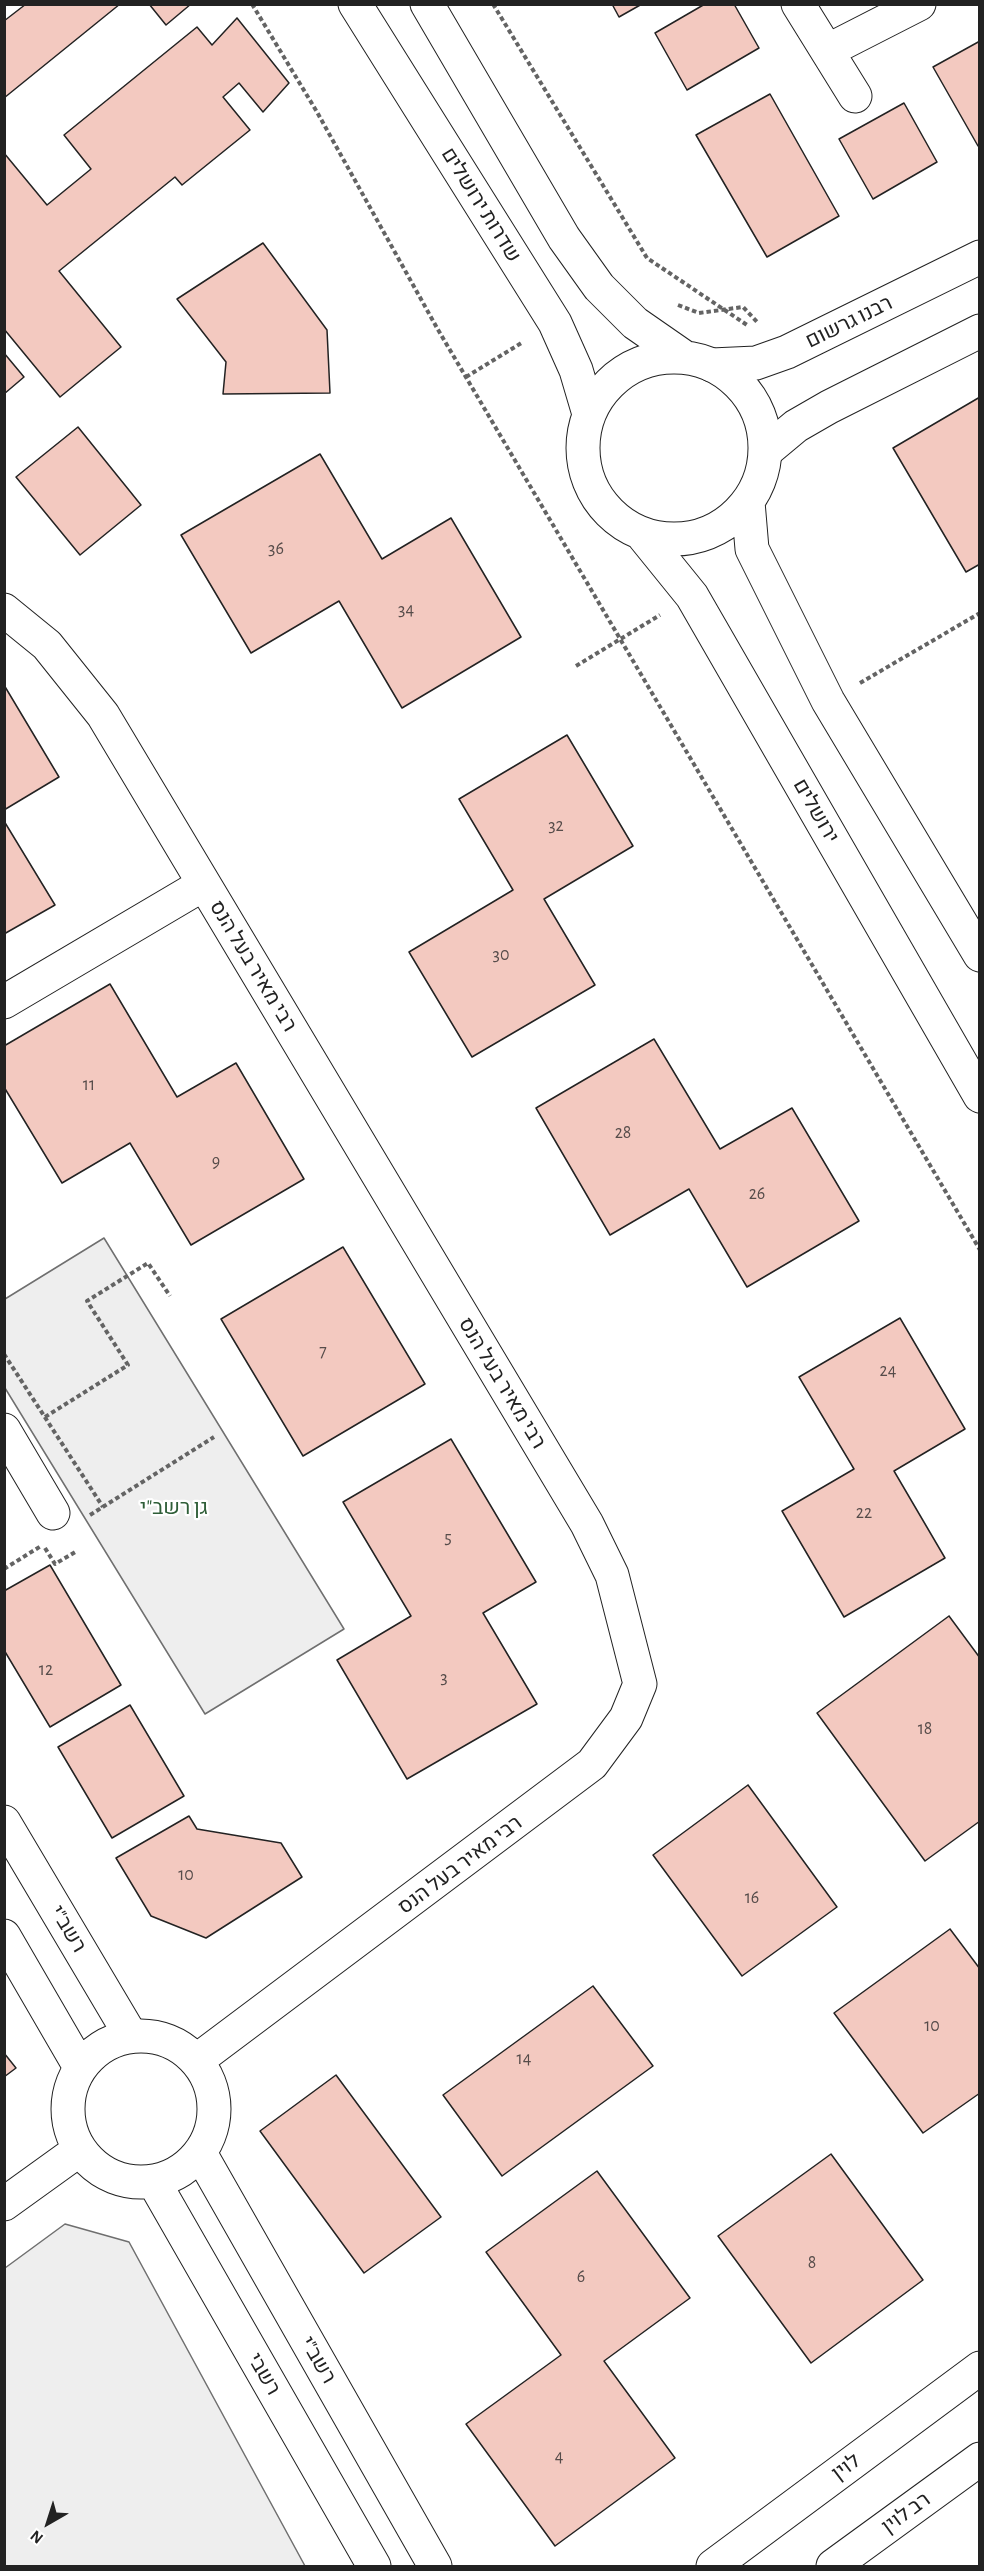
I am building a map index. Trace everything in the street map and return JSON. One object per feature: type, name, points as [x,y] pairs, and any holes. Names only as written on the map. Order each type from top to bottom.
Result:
[{"type":"street","name":"שדרות ירושלים","points":[[355,4],[555,322],[576,370],[589,414]]},
{"type":"street","points":[[427,4],[564,238],[593,279],[635,324],[698,361],[731,376],[746,392],[757,410],[764,430],[766,451],[760,478],[748,502],[722,526],[700,536],[676,540],[652,537],[620,522],[602,505],[590,484],[583,461],[583,437],[589,414],[600,393],[617,376],[637,364],[661,358],[698,361]]},
{"type":"street","points":[[798,4],[855,96]]},
{"type":"street","points":[[827,51],[919,4]]},
{"type":"street","name":"רבנו גרשום","points":[[698,361],[756,363],[787,352],[980,257]]},
{"type":"street","points":[[766,451],[796,426],[829,407],[980,331]]},
{"type":"street","points":[[748,502],[752,549],[828,701],[980,955]]},
{"type":"street","name":"ירושלים","points":[[641,533],[692,596],[980,1096]]},
{"type":"street","name":"רבי מאיר בעל הנס","points":[[4,610],[47,645],[103,715],[587,1524],[612,1575],[640,1683],[626,1718],[592,1764],[196,2061]]},
{"type":"street","points":[[4,1002],[204,884]]},
{"type":"street","points":[[4,1430],[68,1516]]},
{"type":"street","name":"רשב\"י","points":[[4,1822],[131,2036]]},
{"type":"street","points":[[4,1936],[80,2067]]},
{"type":"street","points":[[131,2036],[155,2037],[178,2045],[196,2061],[209,2082],[214,2106],[211,2130],[200,2153],[187,2166],[172,2176],[154,2182],[132,2182],[111,2176],[94,2165],[80,2150],[70,2130],[67,2108],[70,2086],[80,2067],[103,2046],[111,2041],[131,2036]]},
{"type":"street","points":[[4,2204],[80,2150]]},
{"type":"street","name":"רשב\"י","points":[[200,2153],[435,2566]]},
{"type":"street","name":"רשבי","points":[[154,2182],[374,2566]]},
{"type":"street","name":"לוין","points":[[713,2566],[980,2368]]},
{"type":"street","name":"רב לוין","points":[[833,2566],[980,2459]]},
{"type":"path","points":[[252,4],[317,112],[466,377],[980,1250]]},
{"type":"path","points":[[493,4],[647,258],[787,352]]},
{"type":"path","points":[[670,301],[699,313],[743,307],[787,352]]},
{"type":"path","points":[[466,377],[555,322]]},
{"type":"path","points":[[576,666],[692,596]]},
{"type":"path","points":[[828,701],[980,613]]},
{"type":"path","points":[[45,1417],[128,1365],[87,1301],[148,1263],[170,1296]]},
{"type":"path","points":[[4,1354],[102,1507]]},
{"type":"path","points":[[68,1516],[102,1507],[214,1437]]},
{"type":"path","points":[[4,1569],[43,1545]]},
{"type":"green space","name":"גן רשב\"י","points":[[104,1238],[344,1629],[205,1714],[5,1388],[5,1299]]},
{"type":"green space","points":[[65,2224],[129,2242],[305,2566],[5,2566],[5,2268]]},
{"type":"building","points":[[26,4],[120,4],[4,98],[4,21]]},
{"type":"building","points":[[149,4],[191,4],[166,25]]},
{"type":"building","points":[[612,4],[642,4],[619,17]]},
{"type":"building","points":[[705,4],[734,4],[759,48],[687,90],[655,33]]},
{"type":"building","points":[[237,18],[289,83],[263,112],[239,83],[223,97],[250,130],[182,185],[175,177],[59,271],[121,347],[60,397],[4,329],[4,153],[47,205],[91,169],[64,135],[197,27],[212,45]]},
{"type":"building","points":[[980,41],[980,145],[978,146],[933,67]]},
{"type":"building","points":[[770,94],[839,216],[767,257],[696,135]]},
{"type":"building","points":[[904,103],[937,162],[873,199],[839,139]]},
{"type":"building","points":[[263,243],[327,330],[330,393],[223,394],[226,362],[177,299]]},
{"type":"building","points":[[4,353],[24,377],[4,394]]},
{"type":"building","points":[[980,397],[980,564],[966,572],[893,448]]},
{"type":"building","points":[[78,427],[141,505],[80,555],[16,477]]},
{"type":"building","points":[[320,454],[382,559],[451,518],[521,637],[402,708],[339,601],[251,653],[181,535]]},
{"type":"building","points":[[4,685],[59,777],[4,810]]},
{"type":"building","points":[[567,735],[633,846],[544,899],[595,985],[472,1057],[409,952],[513,890],[459,799]]},
{"type":"building","points":[[4,821],[55,905],[4,934]]},
{"type":"building","points":[[110,984],[177,1097],[236,1063],[304,1179],[191,1245],[130,1143],[62,1183],[4,1087],[4,1046]]},
{"type":"building","points":[[654,1039],[720,1149],[792,1108],[859,1221],[747,1287],[689,1189],[610,1235],[536,1108]]},
{"type":"building","points":[[343,1247],[425,1384],[303,1456],[221,1319]]},
{"type":"building","points":[[900,1318],[965,1429],[894,1471],[945,1558],[844,1617],[782,1511],[854,1469],[799,1377]]},
{"type":"building","points":[[451,1439],[536,1582],[483,1613],[537,1704],[407,1779],[337,1660],[411,1616],[343,1502]]},
{"type":"building","points":[[50,1565],[121,1685],[50,1727],[4,1650],[4,1591]]},
{"type":"building","points":[[949,1616],[980,1658],[980,1821],[925,1861],[817,1713]]},
{"type":"building","points":[[130,1705],[184,1796],[112,1838],[58,1747]]},
{"type":"building","points":[[748,1785],[837,1907],[742,1976],[653,1855]]},
{"type":"building","points":[[189,1816],[197,1829],[281,1843],[302,1877],[206,1938],[151,1916],[116,1858]]},
{"type":"building","points":[[950,1929],[980,1969],[980,2093],[923,2133],[834,2013]]},
{"type":"building","points":[[593,1986],[653,2066],[502,2176],[443,2095]]},
{"type":"building","points":[[4,2053],[16,2068],[4,2077]]},
{"type":"building","points":[[336,2075],[441,2217],[364,2273],[260,2131]]},
{"type":"building","points":[[831,2154],[923,2280],[811,2363],[718,2236]]},
{"type":"building","points":[[597,2171],[690,2298],[604,2361],[675,2458],[555,2546],[466,2424],[561,2355],[486,2252]]}]
